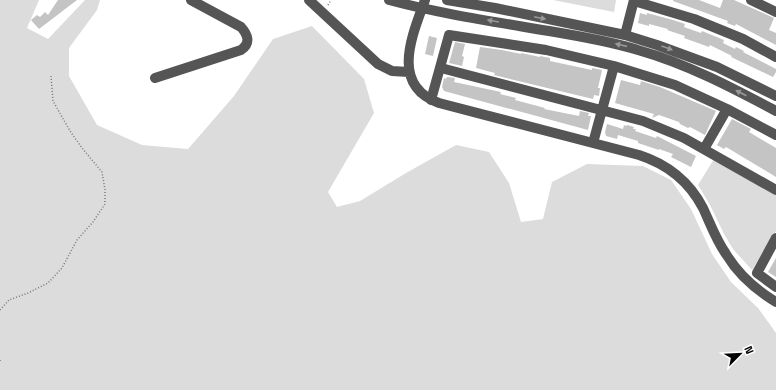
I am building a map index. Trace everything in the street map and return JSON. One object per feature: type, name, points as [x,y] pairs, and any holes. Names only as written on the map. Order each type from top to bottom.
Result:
[{"type":"street","points":[[155,78],[242,50],[246,46],[248,41],[247,34],[241,27],[191,0]]},
{"type":"street","points":[[309,0],[378,64],[392,71],[409,72]]},
{"type":"street","points":[[389,0],[423,4],[637,49],[683,65],[771,108],[775,93],[717,67],[657,45],[625,35],[495,8],[447,0]]},
{"type":"street","points":[[625,35],[634,0],[694,19],[743,39],[776,57]]},
{"type":"street","points":[[751,0],[776,12]]},
{"type":"street","points":[[423,4],[408,58],[409,72],[415,86],[420,92],[431,100],[651,159],[662,164],[681,178],[697,197],[722,249],[736,269],[749,283],[776,302]]},
{"type":"street","points":[[431,100],[449,35],[546,50],[614,66],[675,85],[727,109],[776,135]]},
{"type":"street","points":[[593,143],[614,66]]},
{"type":"street","points":[[441,68],[643,121],[684,138],[776,190]]},
{"type":"street","points":[[704,149],[727,109]]},
{"type":"street","points":[[776,238],[757,273],[776,287]]},
{"type":"path","points":[[0,310],[9,300],[48,283],[62,268],[77,240],[93,222],[105,204],[105,190],[102,172],[82,148],[53,101],[51,76]]},
{"type":"shaded area","points":[[0,0],[39,0],[27,28],[48,39],[85,0],[100,0],[97,10],[69,48],[69,76],[97,125],[142,145],[188,149],[234,96],[273,39],[312,26],[364,79],[374,113],[328,192],[337,207],[360,201],[456,145],[489,152],[509,183],[521,222],[543,219],[552,182],[587,164],[643,166],[671,180],[691,209],[712,254],[731,282],[758,308],[776,333],[776,390],[0,390]]},
{"type":"shaded area","points":[[553,0],[616,0],[614,12]]},
{"type":"shaded area","points":[[714,159],[776,195],[776,231],[752,270],[733,249],[698,185]]},
{"type":"building","points":[[58,0],[77,0],[39,29],[31,20],[37,15],[40,17],[45,12],[48,15]]},
{"type":"building","points":[[673,0],[699,0],[720,8],[723,0],[734,0],[774,18],[769,30],[776,33],[776,45],[736,24],[735,26],[727,23],[728,21]]},
{"type":"building","points":[[640,13],[647,15],[647,13],[673,20],[685,24],[684,27],[701,33],[702,31],[724,40],[723,43],[735,49],[736,47],[744,51],[743,52],[776,69],[776,72],[773,77],[710,45],[709,47],[684,38],[685,36],[667,30],[668,29],[638,23]]},
{"type":"building","points":[[429,36],[437,38],[433,56],[425,54]]},
{"type":"building","points":[[455,42],[465,44],[462,56],[464,57],[462,66],[449,63]]},
{"type":"building","points":[[480,47],[540,56],[550,58],[550,61],[592,70],[592,68],[602,70],[598,88],[600,88],[599,96],[594,95],[593,99],[494,75],[495,73],[476,68]]},
{"type":"building","points":[[447,77],[455,78],[454,82],[501,92],[500,94],[516,98],[515,100],[545,108],[544,109],[579,116],[580,111],[589,113],[588,116],[591,116],[588,130],[444,91],[442,87],[444,78],[446,79]]},
{"type":"building","points":[[621,80],[640,85],[641,81],[660,87],[716,111],[705,135],[690,127],[688,128],[680,124],[679,122],[659,115],[652,118],[654,114],[615,103]]},
{"type":"building","points":[[732,119],[751,129],[749,132],[776,148],[776,177],[726,147],[724,149],[717,145]]},
{"type":"building","points":[[607,124],[623,129],[624,125],[634,127],[633,129],[636,129],[635,131],[656,138],[657,136],[696,156],[691,167],[671,157],[673,154],[638,143],[638,141],[618,135],[617,139],[606,136],[605,132]]},
{"type":"building","points":[[776,258],[776,277],[768,272]]}]
